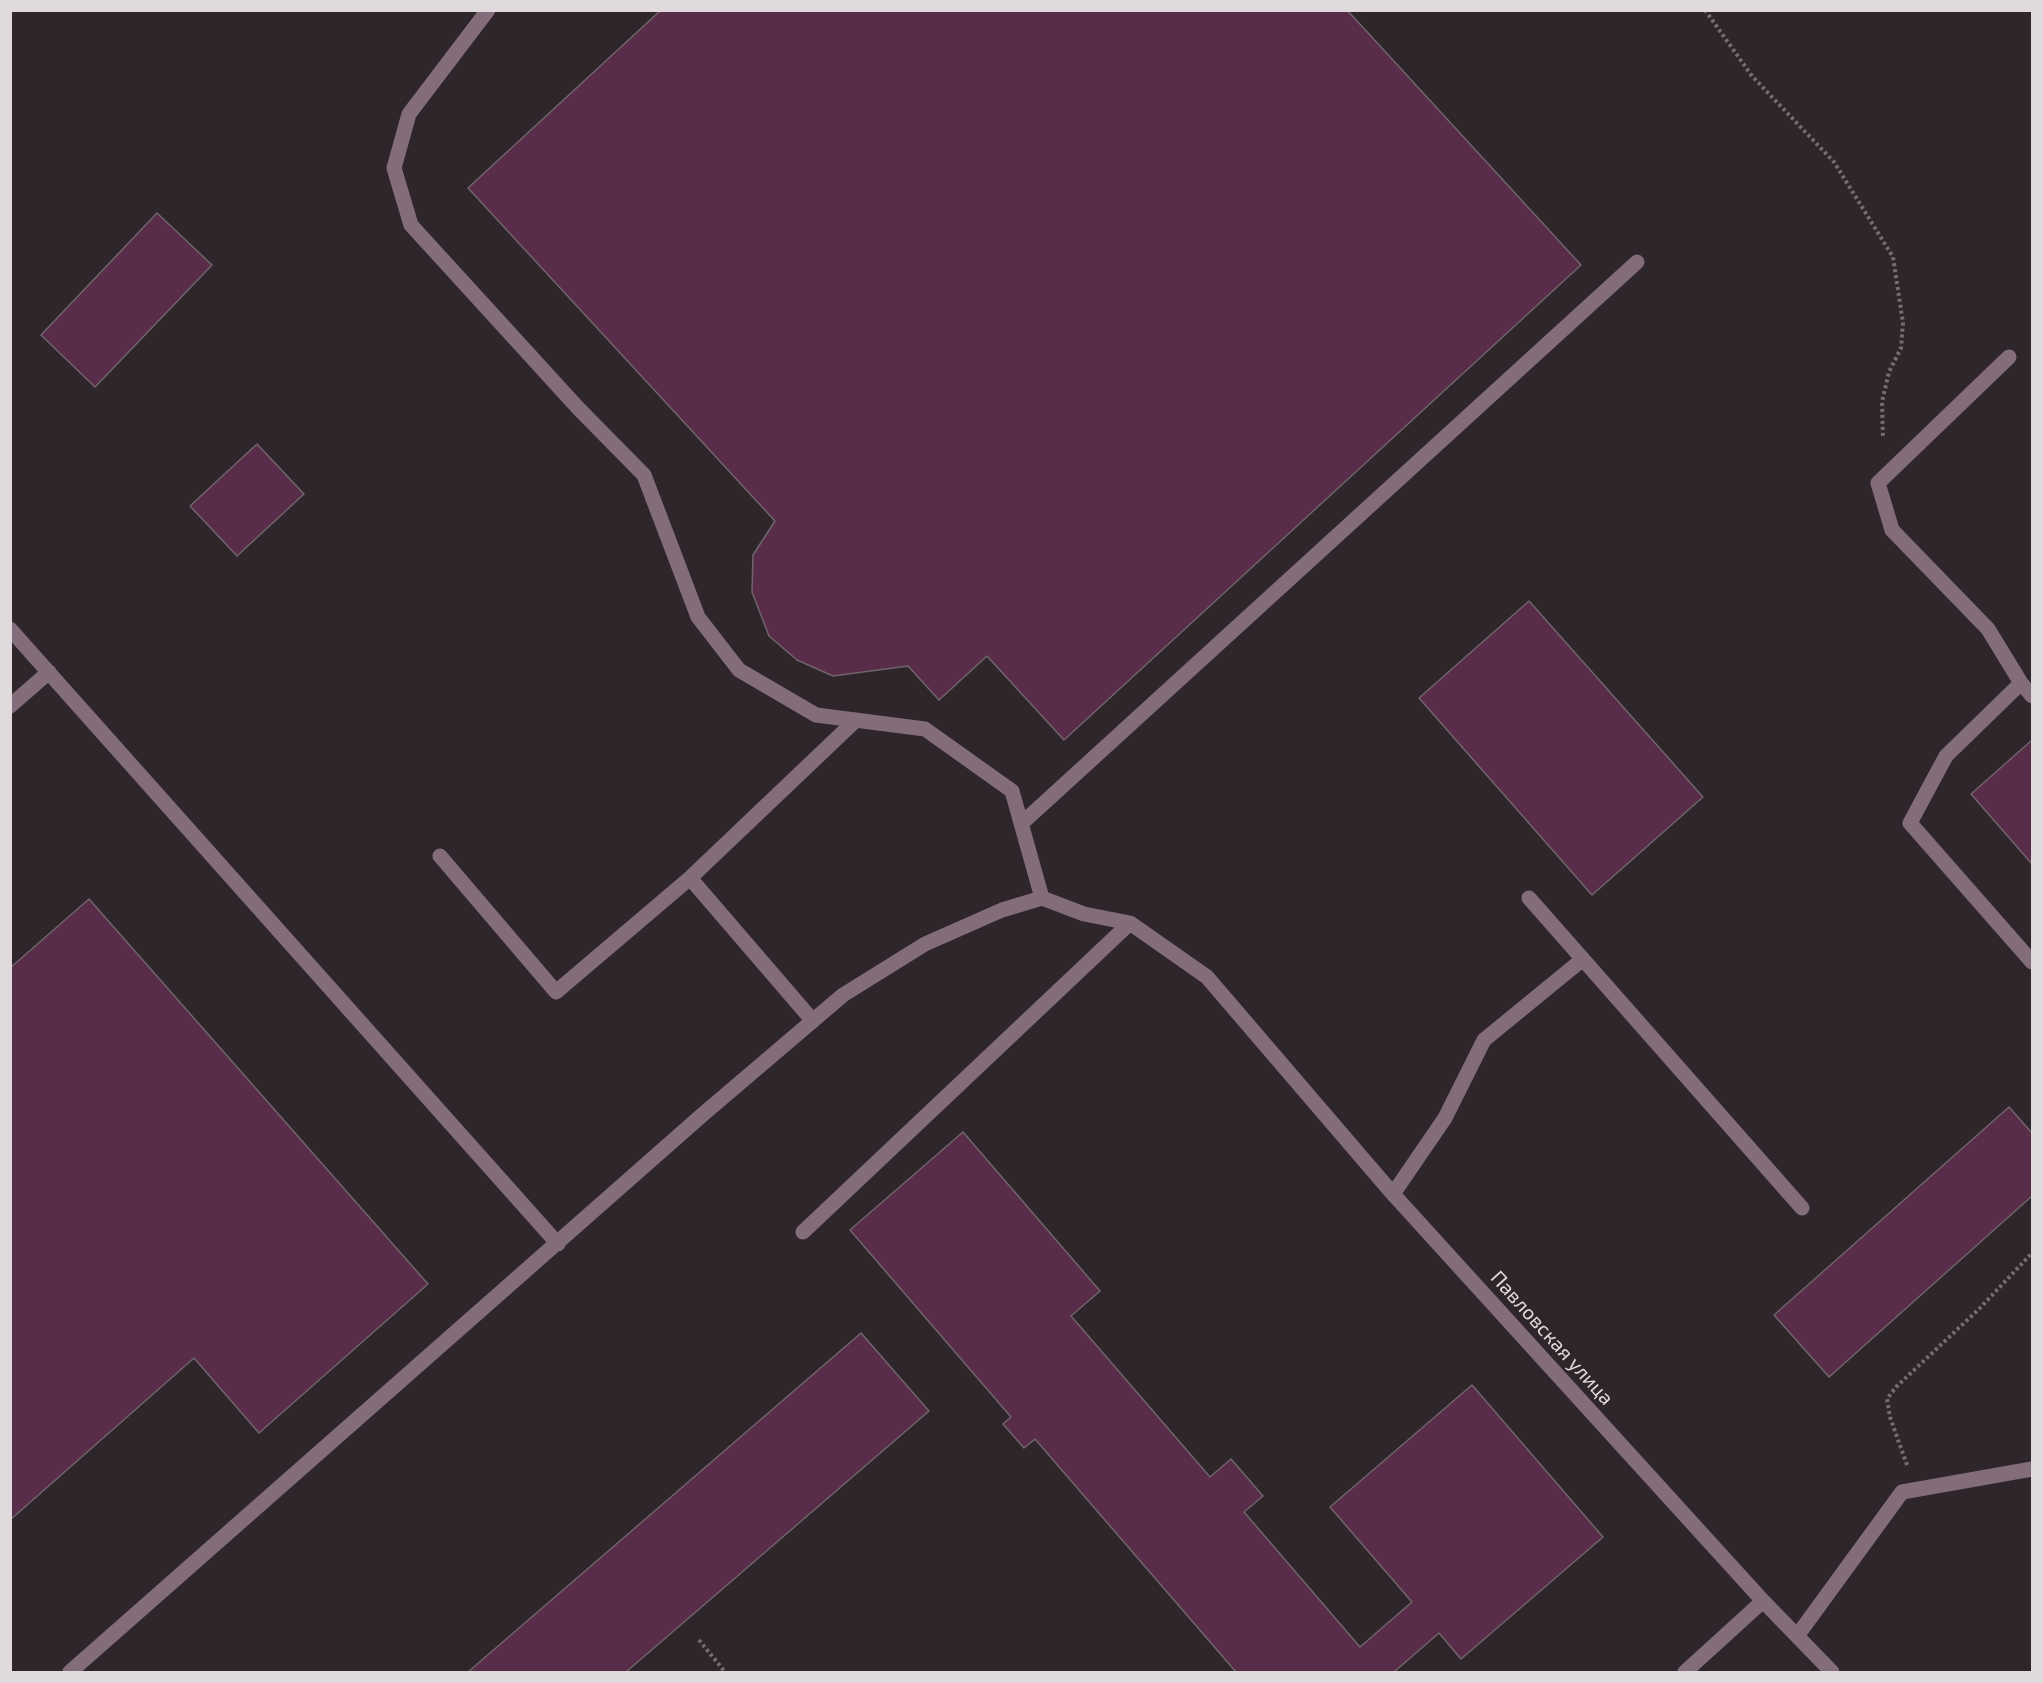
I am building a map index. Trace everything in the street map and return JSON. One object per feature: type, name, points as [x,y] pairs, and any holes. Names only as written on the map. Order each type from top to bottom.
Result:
[{"type":"street","points":[[488,10],[409,114],[394,168],[411,225],[578,408],[644,475],[698,617],[739,670],[816,715],[925,729],[1012,791],[1042,898]]},
{"type":"street","points":[[1021,824],[1637,262]]},
{"type":"street","points":[[2009,357],[1878,483],[1892,530],[1989,629],[2021,683],[2032,696]]},
{"type":"street","points":[[10,628],[558,1244]]},
{"type":"street","points":[[10,706],[49,672]]},
{"type":"street","points":[[2021,683],[1946,756],[1910,823],[2032,962]]},
{"type":"street","points":[[440,856],[556,992],[690,878],[856,720]]},
{"type":"street","points":[[690,878],[813,1021]]},
{"type":"street","points":[[70,1672],[701,1116],[843,996],[925,944],[1002,910],[1042,898],[1084,914],[1130,923]]},
{"type":"street","points":[[1529,898],[1802,1208]]},
{"type":"street","points":[[803,1232],[1130,923]]},
{"type":"street","name":"Павловская улица","points":[[1130,923],[1208,977],[1393,1194],[1763,1601],[1832,1672]]},
{"type":"street","points":[[1393,1194],[1445,1118],[1484,1040],[1583,959]]},
{"type":"street","points":[[1797,1636],[1902,1492],[2032,1469]]},
{"type":"street","points":[[1684,1672],[1763,1601]]},
{"type":"path","points":[[1706,10],[1752,76],[1834,162],[1893,257],[1903,322],[1900,348],[1889,372],[1882,402],[1881,429],[1889,472]]},
{"type":"path","points":[[1902,1492],[1908,1477],[1906,1463],[1890,1417],[1887,1399],[1896,1387],[2032,1254]]},
{"type":"path","points":[[699,1640],[725,1672]]},
{"type":"building","points":[[661,10],[1347,10],[1581,265],[1064,740],[987,656],[939,700],[908,666],[833,676],[797,660],[769,636],[752,592],[753,555],[775,521],[468,188]]},
{"type":"building","points":[[157,213],[212,265],[95,387],[41,335]]},
{"type":"building","points":[[257,444],[304,494],[237,556],[190,506]]},
{"type":"building","points":[[1529,601],[1703,797],[1592,895],[1419,698]]},
{"type":"building","points":[[2032,740],[2032,864],[1971,794]]},
{"type":"building","points":[[89,899],[428,1284],[259,1433],[194,1358],[10,1520],[10,968]]},
{"type":"building","points":[[2009,1107],[2032,1133],[2032,1196],[1829,1377],[1774,1315]]},
{"type":"building","points":[[963,1132],[1100,1291],[1071,1316],[1210,1477],[1231,1459],[1263,1496],[1244,1512],[1360,1647],[1412,1602],[1330,1507],[1472,1385],[1603,1537],[1461,1659],[1439,1633],[1394,1672],[1236,1672],[1035,1439],[1024,1448],[1003,1424],[1011,1417],[850,1230]]},
{"type":"building","points":[[861,1333],[929,1411],[626,1672],[468,1672]]}]
